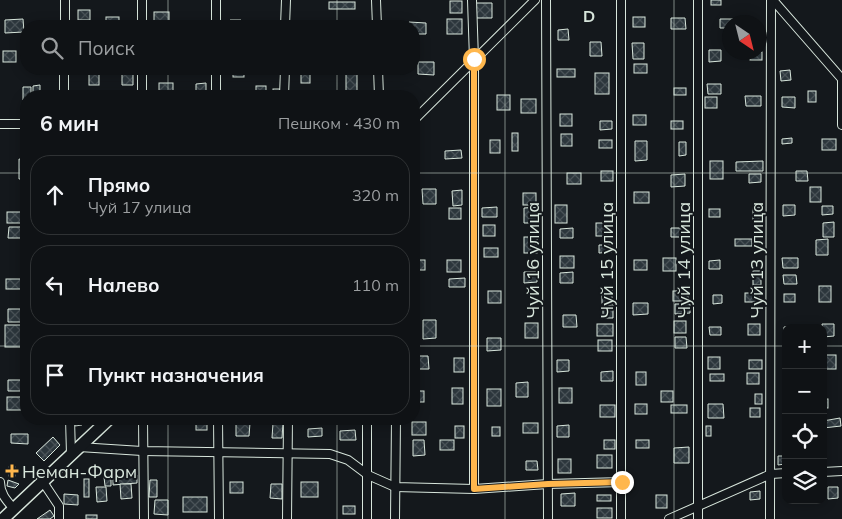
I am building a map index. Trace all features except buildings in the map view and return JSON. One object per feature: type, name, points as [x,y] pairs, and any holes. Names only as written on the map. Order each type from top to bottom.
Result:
[{"type":"street","points":[[65,0],[65,20]]},
{"type":"street","points":[[142,0],[142,20]]},
{"type":"street","points":[[216,0],[216,20]]},
{"type":"street","points":[[285,20],[286,0]]},
{"type":"street","points":[[376,0],[377,20]]},
{"type":"street","points":[[472,0],[474,59],[474,489]]},
{"type":"street","points":[[420,114],[536,0]]},
{"type":"street","name":"Чуй 16 улица","points":[[546,0],[548,519]]},
{"type":"street","name":"Чуй 15 улица","points":[[621,0],[621,519]]},
{"type":"street","name":"Чуй 14 улица","points":[[698,0],[698,519]]},
{"type":"street","points":[[772,0],[842,79],[842,125]]},
{"type":"street","name":"Чуй 13 улица","points":[[770,519],[772,0]]},
{"type":"street","points":[[64,75],[64,90]]},
{"type":"street","points":[[142,75],[142,90]]},
{"type":"street","points":[[216,75],[216,90]]},
{"type":"street","points":[[284,90],[285,75]]},
{"type":"street","points":[[378,75],[379,90]]},
{"type":"street","points":[[0,124],[20,124]]},
{"type":"street","points":[[71,425],[75,450]]},
{"type":"street","points":[[3,519],[102,425]]},
{"type":"street","points":[[143,425],[144,519]]},
{"type":"street","points":[[218,425],[219,519]]},
{"type":"street","points":[[287,519],[288,425]]},
{"type":"street","points":[[367,425],[368,519]]},
{"type":"street","points":[[395,519],[396,425]]},
{"type":"street","points":[[75,450],[330,454],[348,460],[368,475],[395,486],[474,489],[622,482]]},
{"type":"street","points":[[827,472],[842,471]]},
{"type":"street","points":[[669,519],[771,474],[782,473]]},
{"type":"street","points":[[0,482],[0,488],[5,498],[14,509]]},
{"type":"street","points":[[43,482],[59,506],[59,519]]},
{"type":"place","name":"Неман-Фарм","points":[[12,471]]},
{"type":"route","points":[[474,59],[474,489],[622,482]]}]
